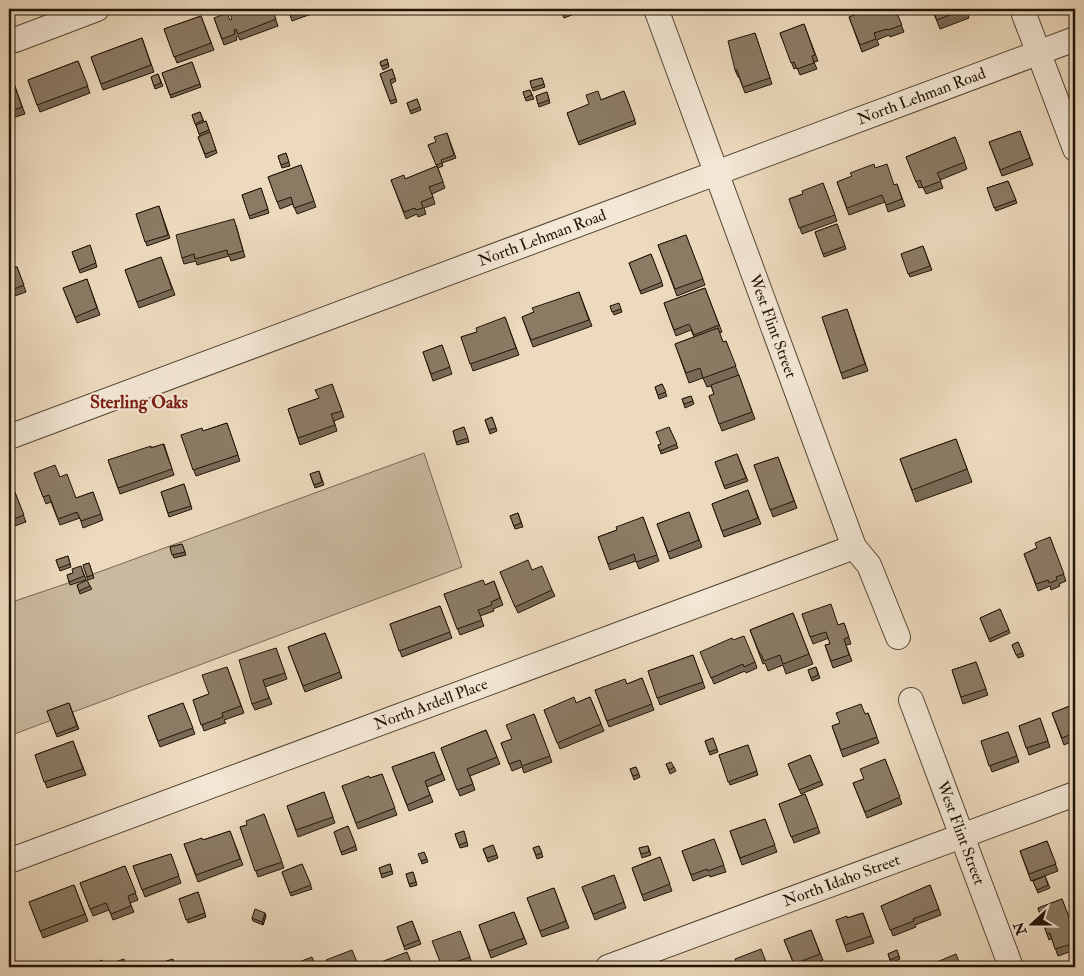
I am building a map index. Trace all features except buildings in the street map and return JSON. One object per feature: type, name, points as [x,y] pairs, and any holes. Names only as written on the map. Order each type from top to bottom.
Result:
[{"type":"street","points":[[9,38],[15,40],[97,9]]},
{"type":"street","name":"West Flint Street","points":[[656,9],[854,547],[869,565],[898,637]]},
{"type":"street","points":[[1022,9],[1075,149]]},
{"type":"street","name":"North Lehman Road","points":[[9,437],[1075,39]]},
{"type":"street","name":"North Ardell Place","points":[[9,861],[854,547]]},
{"type":"street","name":"West Flint Street","points":[[911,700],[1011,967]]},
{"type":"street","name":"North Idaho Street","points":[[608,967],[1075,794]]},
{"type":"shaded area","points":[[424,453],[462,567],[9,736],[9,603]]},
{"type":"district","name":"Sterling Oaks","points":[[139,402]]}]
